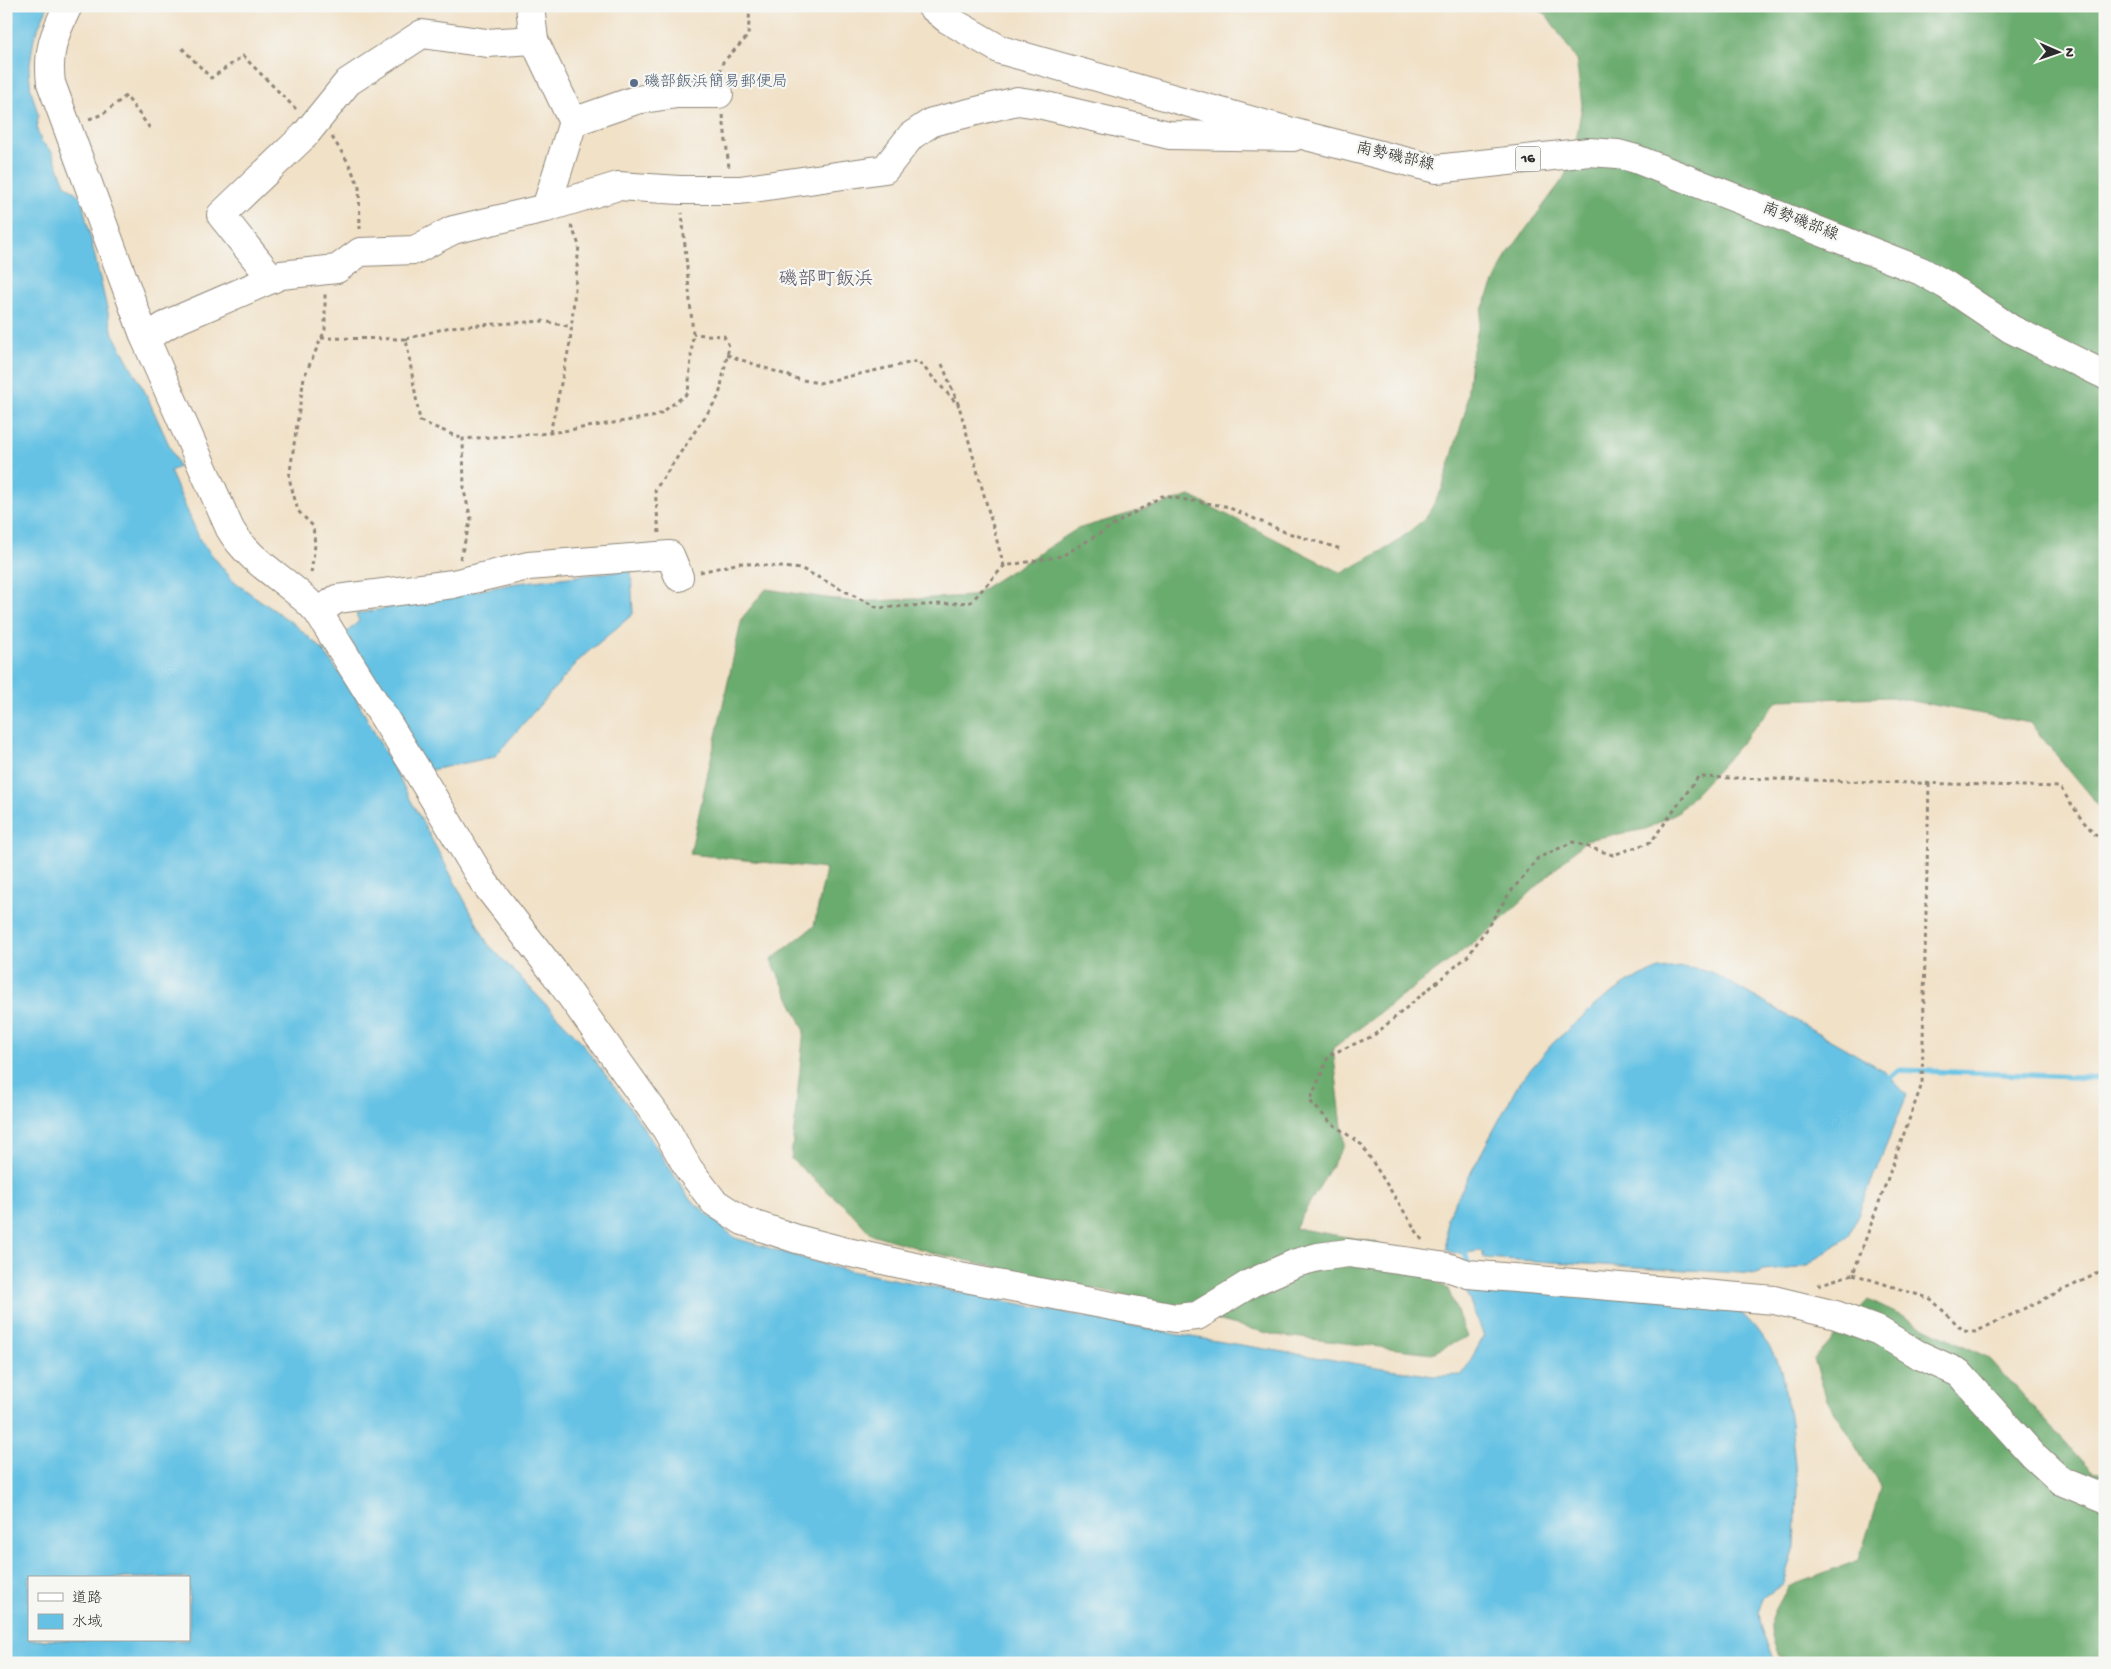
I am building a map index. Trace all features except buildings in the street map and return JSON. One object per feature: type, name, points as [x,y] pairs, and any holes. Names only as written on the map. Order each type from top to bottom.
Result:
[{"type":"street","points":[[68,6],[55,32],[49,67],[50,83],[146,338],[230,530],[238,544],[297,591],[318,612],[355,669],[483,881],[556,975],[666,1129],[688,1168],[714,1202],[743,1221],[797,1239],[856,1254],[979,1281],[1175,1318],[1197,1316],[1252,1283],[1296,1263],[1318,1257],[1348,1253],[1447,1267],[1468,1274],[1774,1300],[1836,1315],[1879,1331],[1917,1354],[1959,1374],[2032,1454],[2060,1480],[2105,1499]]},
{"type":"street","points":[[530,6],[534,40],[573,122],[554,206]]},
{"type":"street","name":"南勢磯部線","points":[[930,6],[947,20],[1001,50],[1310,137],[1436,169],[1589,152],[1618,154],[1921,271],[1946,285],[2011,329],[2105,375]]},
{"type":"street","points":[[272,279],[221,215],[316,122],[348,82],[422,34],[487,43],[534,40]]},
{"type":"street","points":[[573,122],[636,100],[677,94],[719,94]]},
{"type":"street","points":[[146,338],[172,322],[281,275],[337,268],[360,252],[415,250],[453,230],[554,206],[618,186],[680,190],[740,190],[885,169],[911,136],[932,122],[1017,101],[1038,104],[1169,135],[1310,137]]},
{"type":"street","points":[[318,612],[336,599],[453,584],[528,566],[675,566]]},
{"type":"path","points":[[182,48],[211,78],[243,56],[316,122],[348,162],[359,187],[360,252]]},
{"type":"path","points":[[67,127],[104,114],[126,96],[152,131]]},
{"type":"path","points":[[406,339],[420,421],[463,439],[550,433],[657,416],[688,393],[693,334],[680,190]]},
{"type":"path","points":[[550,433],[570,343],[579,245],[554,206]]},
{"type":"path","points":[[312,576],[310,570],[315,545],[313,526],[298,511],[289,478],[304,376],[325,330],[326,270]]},
{"type":"path","points":[[321,338],[406,339],[450,327],[543,321],[572,327]]},
{"type":"path","points":[[693,334],[724,336],[729,346],[719,396],[655,490],[660,538],[675,566],[740,563],[802,569],[878,608],[971,602],[1004,566],[1062,556],[1162,496],[1225,506],[1285,532],[1340,549]]},
{"type":"path","points":[[727,355],[798,379],[819,383],[918,362],[959,406]]},
{"type":"path","points":[[942,364],[959,406],[1004,566]]},
{"type":"path","points":[[453,584],[471,519],[464,491],[463,439]]},
{"type":"path","points":[[1424,1264],[1422,1239],[1362,1145],[1330,1122],[1310,1101],[1329,1055],[1373,1036],[1469,955],[1509,894],[1538,858],[1574,842],[1613,855],[1651,842],[1698,777],[2060,787],[2082,820],[2105,845]]},
{"type":"path","points":[[1853,1274],[1922,1084],[1929,783]]},
{"type":"path","points":[[1816,1286],[1853,1274],[1931,1299],[1964,1331],[1975,1332],[2105,1270]]},
{"type":"green space","points":[[1533,6],[2105,6],[2105,814],[2030,723],[1891,697],[1778,700],[1724,763],[1678,812],[1646,829],[1586,840],[1493,928],[1333,1048],[1344,1145],[1295,1228],[1375,1242],[1448,1289],[1467,1337],[1432,1353],[1275,1335],[1124,1296],[934,1253],[871,1234],[851,1212],[791,1159],[804,1029],[771,960],[814,926],[826,869],[690,854],[742,618],[766,589],[854,602],[972,596],[1077,529],[1190,496],[1342,573],[1391,546],[1426,518],[1442,489],[1466,409],[1471,359],[1483,307],[1506,256],[1563,179],[1573,159],[1582,105],[1576,59],[1546,14]]},
{"type":"green space","points":[[1868,1300],[1987,1357],[2093,1472],[2105,1474],[2105,1663],[1781,1663],[1773,1639],[1771,1624],[1776,1609],[1788,1587],[1859,1560],[1881,1488],[1827,1400],[1814,1359]]},
{"type":"water","points":[[6,6],[48,6],[34,38],[29,71],[31,90],[38,114],[37,130],[41,141],[52,152],[65,184],[81,197],[113,334],[145,392],[179,467],[170,471],[200,540],[234,582],[294,624],[322,649],[351,689],[488,944],[578,1038],[634,1113],[689,1198],[735,1238],[836,1268],[1179,1335],[1433,1376],[1462,1375],[1484,1336],[1466,1292],[1482,1289],[1732,1303],[1754,1326],[1771,1349],[1781,1370],[1791,1423],[1797,1486],[1795,1548],[1784,1583],[1763,1598],[1758,1613],[1760,1625],[1774,1663],[6,1663]]},
{"type":"water","points":[[631,570],[633,614],[582,657],[494,757],[426,771],[346,633],[359,621],[356,614],[517,583]]},
{"type":"water","points":[[1683,967],[1711,972],[1883,1070],[1907,1095],[1849,1236],[1809,1264],[1798,1268],[1763,1271],[1756,1274],[1484,1258],[1482,1251],[1453,1254],[1447,1250],[1447,1217],[1519,1083],[1553,1043],[1599,1002],[1630,981],[1659,969]]},
{"type":"waterway","points":[[1886,1082],[1898,1070],[2103,1078],[2105,1065]]},
{"type":"waterway","points":[[1467,1246],[1465,1253],[1469,1266]]},
{"type":"place","name":"磯部飯浜簡易郵便局","points":[[634,83]]},
{"type":"district","name":"磯部町飯浜","points":[[826,280]]}]
